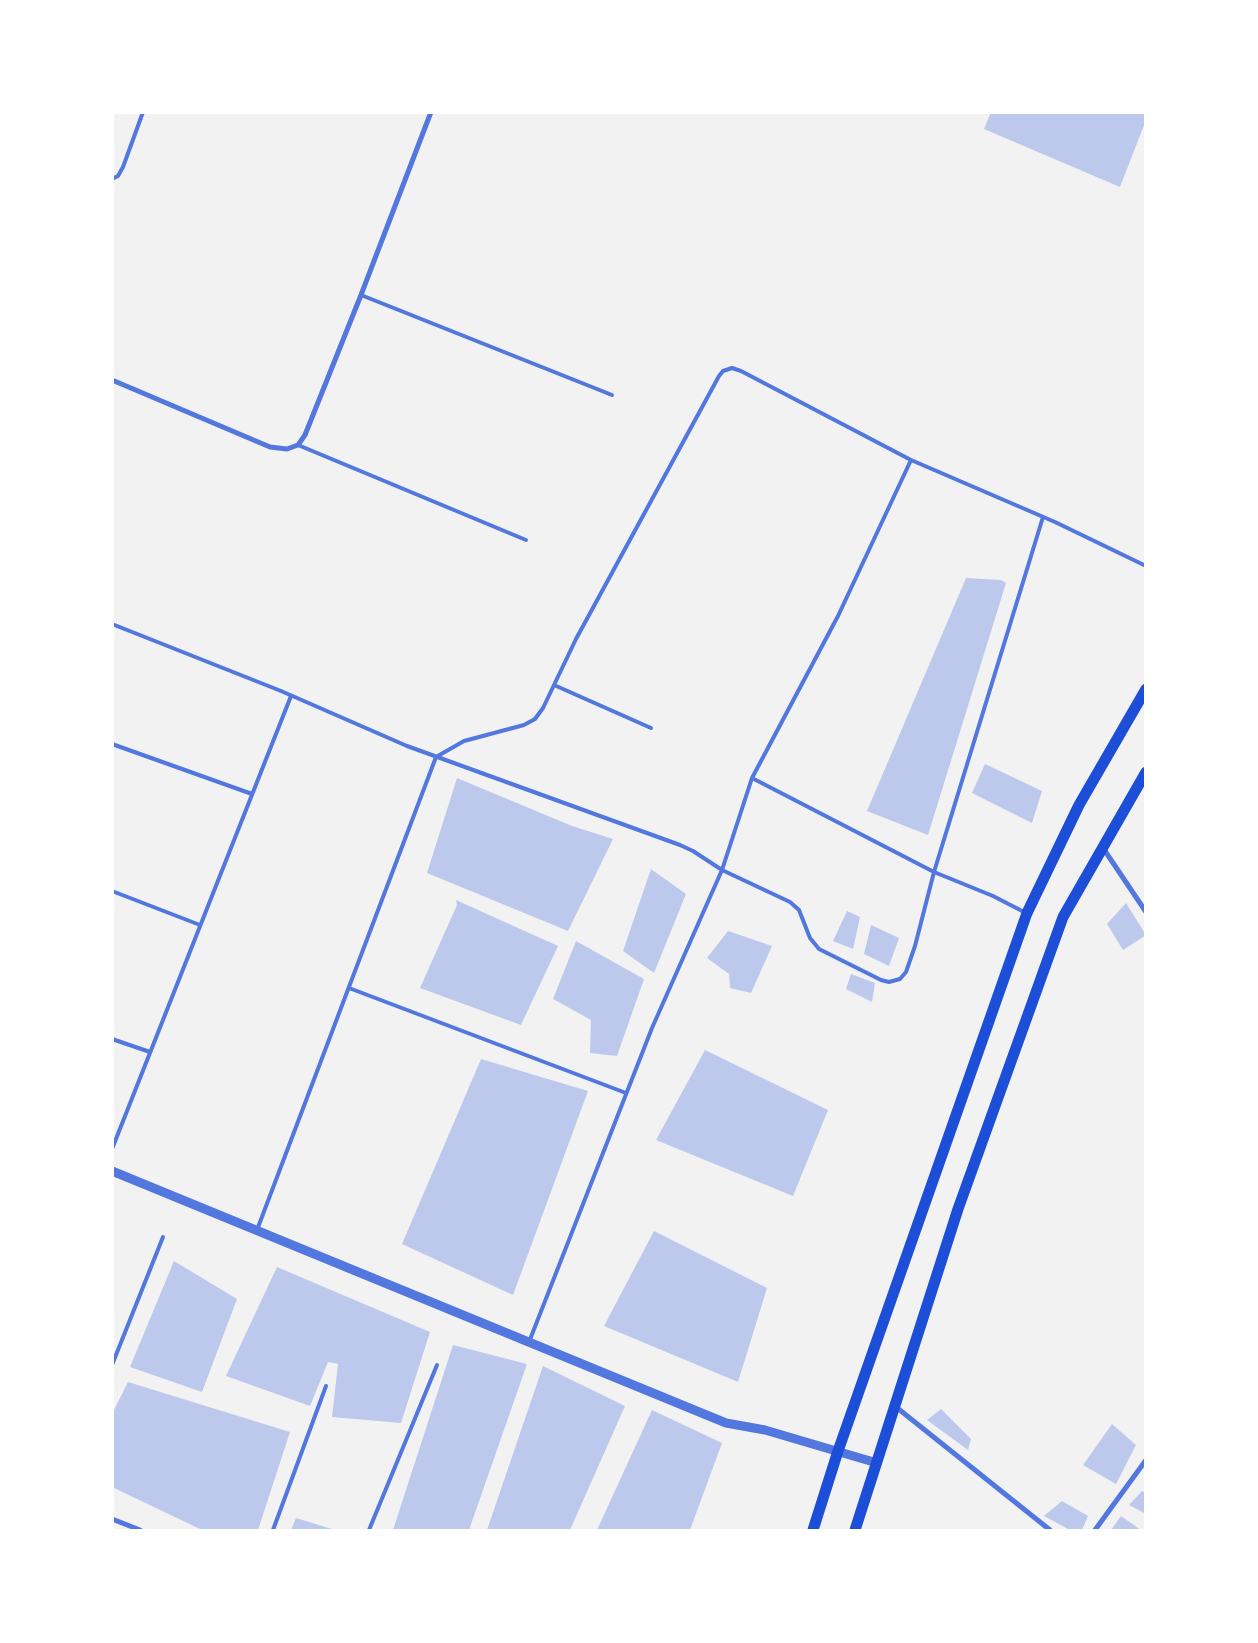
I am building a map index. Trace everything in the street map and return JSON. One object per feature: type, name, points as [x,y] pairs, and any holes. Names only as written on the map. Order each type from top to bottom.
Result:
[{"type":"main road","points":[[813,1530],[838,1452],[1027,913],[1080,805],[1146,689]]},
{"type":"main road","points":[[855,1530],[958,1209],[1064,917],[1146,772]]},
{"type":"street","points":[[112,380],[270,447],[287,449],[298,445],[305,435],[361,296],[431,112]]},
{"type":"street","points":[[1103,848],[1146,912]]},
{"type":"street","points":[[112,1171],[726,1423],[765,1430],[877,1463]]},
{"type":"street","points":[[895,1406],[1050,1530]]},
{"type":"street","points":[[1095,1530],[1146,1460]]},
{"type":"street","points":[[112,1519],[140,1530]]},
{"type":"lane","points":[[112,179],[118,176],[123,167],[144,112]]},
{"type":"lane","points":[[361,296],[612,395]]},
{"type":"lane","points":[[257,1230],[436,757],[464,741],[524,725],[535,719],[544,708],[576,639],[719,376],[727,368],[741,371],[911,460],[1043,517],[1146,566]]},
{"type":"lane","points":[[298,445],[526,540]]},
{"type":"lane","points":[[529,1342],[652,1028],[722,870],[752,778],[838,616],[911,460]]},
{"type":"lane","points":[[112,624],[436,757],[505,780],[680,845],[722,870],[790,902],[799,910],[810,938],[819,949],[881,980],[889,982],[900,979],[906,972],[915,946],[934,872],[1043,517]]},
{"type":"lane","points":[[554,686],[651,728]]},
{"type":"lane","points":[[112,1149],[291,696]]},
{"type":"lane","points":[[112,744],[252,794]]},
{"type":"lane","points":[[752,778],[934,872],[993,896],[1027,913]]},
{"type":"lane","points":[[112,891],[200,925]]},
{"type":"lane","points":[[349,988],[626,1093]]},
{"type":"lane","points":[[112,1039],[150,1052]]},
{"type":"lane","points":[[112,1366],[163,1237]]},
{"type":"lane","points":[[369,1530],[437,1365]]},
{"type":"lane","points":[[273,1530],[326,1386]]},
{"type":"building","points":[[991,112],[1146,112],[1146,120],[1120,187],[984,129]]},
{"type":"building","points":[[966,578],[1001,580],[1006,583],[928,835],[867,811]]},
{"type":"building","points":[[985,764],[1042,791],[1032,823],[972,793]]},
{"type":"building","points":[[457,778],[572,826],[613,839],[568,931],[427,873]]},
{"type":"building","points":[[651,869],[686,894],[654,973],[623,951]]},
{"type":"building","points":[[456,900],[558,946],[521,1025],[420,988],[457,905]]},
{"type":"building","points":[[1126,903],[1146,935],[1123,950],[1107,924]]},
{"type":"building","points":[[847,911],[860,917],[853,949],[833,941]]},
{"type":"building","points":[[871,925],[899,938],[889,966],[864,954]]},
{"type":"building","points":[[728,931],[772,946],[751,993],[730,988],[729,974],[707,958]]},
{"type":"building","points":[[576,941],[644,979],[617,1056],[590,1053],[591,1020],[553,999]]},
{"type":"building","points":[[851,974],[875,983],[872,1002],[846,989]]},
{"type":"building","points":[[705,1050],[828,1110],[793,1196],[656,1140]]},
{"type":"building","points":[[481,1059],[588,1091],[513,1295],[402,1244]]},
{"type":"building","points":[[654,1231],[767,1288],[738,1382],[604,1326]]},
{"type":"building","points":[[174,1261],[237,1299],[202,1392],[130,1367]]},
{"type":"building","points":[[277,1267],[430,1332],[401,1423],[332,1417],[338,1364],[328,1362],[310,1406],[226,1376]]},
{"type":"building","points":[[453,1345],[527,1364],[469,1530],[393,1530]]},
{"type":"building","points":[[543,1366],[625,1406],[570,1530],[487,1530]]},
{"type":"building","points":[[128,1382],[290,1432],[258,1530],[202,1530],[112,1487],[112,1414]]},
{"type":"building","points":[[941,1409],[971,1439],[968,1450],[927,1420]]},
{"type":"building","points":[[652,1410],[722,1443],[690,1530],[597,1530]]},
{"type":"building","points":[[1112,1424],[1136,1445],[1116,1484],[1083,1465]]},
{"type":"building","points":[[1142,1491],[1146,1493],[1146,1514],[1129,1505]]},
{"type":"building","points":[[1062,1501],[1088,1516],[1082,1530],[1070,1530],[1044,1516]]},
{"type":"building","points":[[1121,1516],[1141,1530],[1111,1530]]},
{"type":"building","points":[[296,1518],[335,1530],[291,1530]]}]
